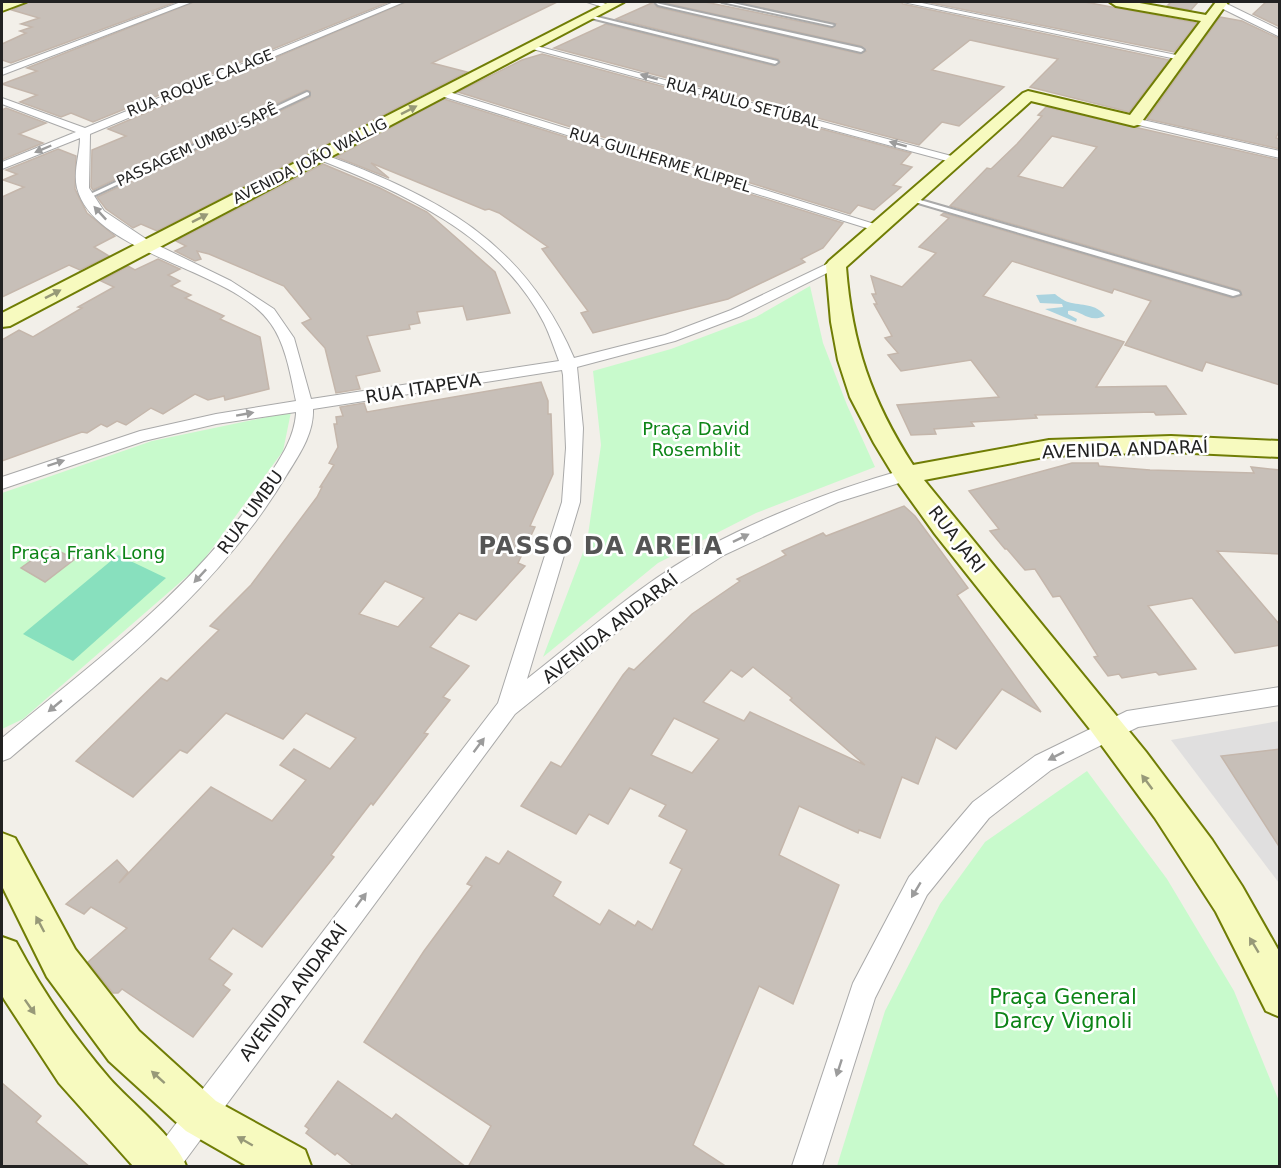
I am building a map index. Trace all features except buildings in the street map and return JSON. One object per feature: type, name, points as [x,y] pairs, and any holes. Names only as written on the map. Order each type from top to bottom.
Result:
[{"type":"street","points":[[2,7],[20,2]]},
{"type":"street","points":[[2,72],[188,2]]},
{"type":"street","name":"RUA ROQUE CALAGE","points":[[2,166],[400,2]]},
{"type":"street","points":[[907,2],[1181,57]]},
{"type":"street","points":[[1116,2],[1209,19]]},
{"type":"street","points":[[1134,121],[1221,3],[1280,34]]},
{"type":"street","name":"AVENIDA JOÃO WALLIG","points":[[2,321],[532,46],[590,9],[614,4]]},
{"type":"street","name":"RUA PAULO SETÚBAL","points":[[532,46],[955,160]]},
{"type":"street","name":"RUA GUILHERME KLIPPEL","points":[[442,93],[878,227]]},
{"type":"street","points":[[836,265],[1028,96],[1280,155]]},
{"type":"street","points":[[2,101],[84,131]]},
{"type":"street","name":"RUA UMBU","points":[[2,751],[192,585],[234,539],[273,486],[304,421],[304,404],[292,350],[278,322],[268,310],[245,295],[112,224],[87,197],[80,169],[86,136],[84,131]]},
{"type":"street","points":[[319,156],[411,194],[463,224],[497,251],[532,294],[551,324],[569,364],[574,436],[572,495],[507,707]]},
{"type":"street","name":"RUA ITAPEVA","points":[[2,483],[140,436],[304,404],[387,394],[569,364],[670,338],[736,313],[836,265]]},
{"type":"street","name":"RUA JARI","points":[[836,265],[841,321],[850,360],[869,412],[906,475],[1108,730],[1194,844],[1264,963],[1280,997]]},
{"type":"street","name":"AVENIDA ANDARAÍ","points":[[164,1166],[507,707],[662,585],[717,550],[832,498],[906,475],[1049,448],[1171,444],[1280,450]]},
{"type":"street","points":[[807,1167],[863,993],[918,886],[981,810],[1043,763],[1135,718],[1280,696]]},
{"type":"street","points":[[2,850],[61,963],[124,1046],[201,1116],[289,1167]]},
{"type":"street","points":[[2,956],[21,995],[85,1085],[164,1166]]},
{"type":"lane","points":[[724,2],[832,25]]},
{"type":"lane","points":[[658,4],[861,50]]},
{"type":"lane","points":[[590,9],[775,62]]},
{"type":"lane","name":"PASSAGEM UMBU-SAPÊ","points":[[87,197],[307,94]]},
{"type":"lane","points":[[910,199],[1236,294]]},
{"type":"shaded area","points":[[1279,721],[1279,883],[1171,740]]},
{"type":"green space","name":"Praça David Rosemblit","points":[[810,286],[823,343],[847,405],[875,467],[756,513],[658,563],[543,657],[587,542],[601,445],[593,371],[671,349],[756,317]]},
{"type":"green space","name":"Praça Frank Long","points":[[291,412],[283,451],[200,565],[23,719],[2,729],[2,493],[152,441]]},
{"type":"green space","points":[[118,555],[166,578],[73,661],[23,634]]},
{"type":"green space","name":"Praça General Darcy Vignoli","points":[[1087,771],[1167,879],[1234,991],[1279,1101],[1279,1166],[837,1166],[885,1011],[940,904],[985,842]]},
{"type":"water","points":[[1055,294],[1066,301],[1093,307],[1105,316],[1094,318],[1068,311],[1068,314],[1077,319],[1076,322],[1045,309],[1063,307],[1062,304],[1040,303],[1036,295]]},
{"type":"district","name":"PASSO DA AREIA","points":[[601,546]]}]
